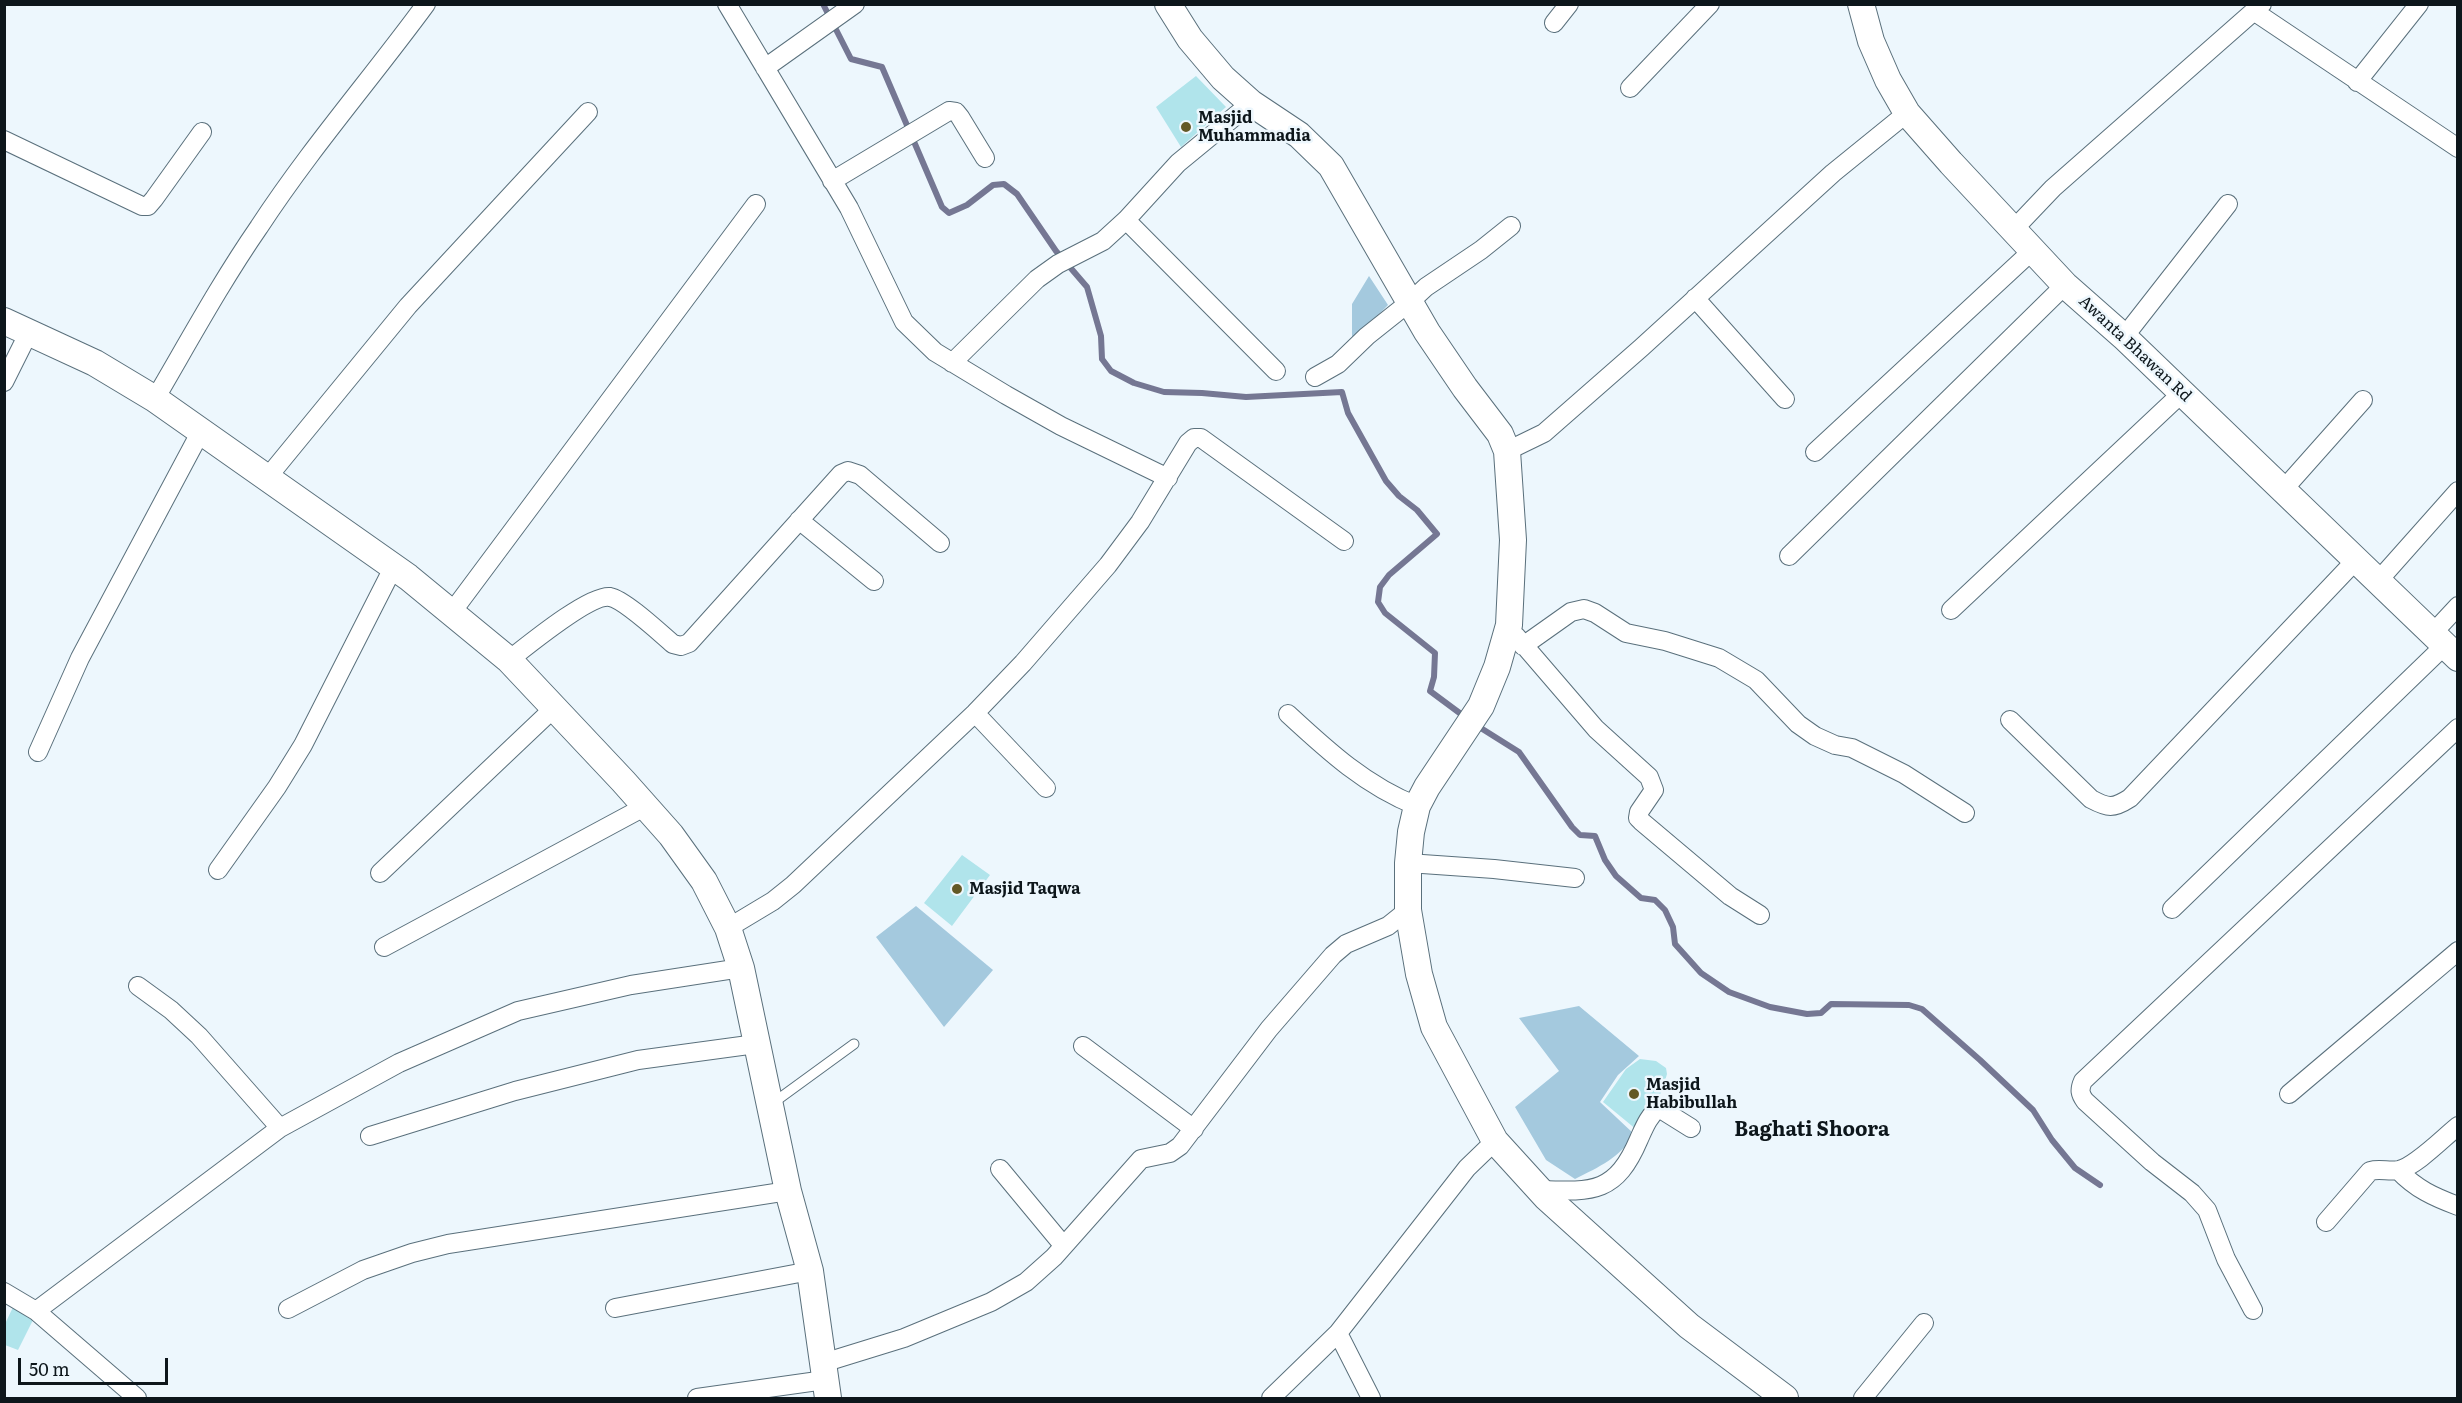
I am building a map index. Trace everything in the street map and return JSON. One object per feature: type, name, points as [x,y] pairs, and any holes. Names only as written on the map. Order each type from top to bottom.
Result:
[{"type":"street","points":[[155,399],[259,226],[426,4]]},
{"type":"street","points":[[727,4],[832,181],[868,247],[904,322],[935,351],[952,363],[1061,426],[1168,478]]},
{"type":"street","points":[[765,68],[855,4]]},
{"type":"street","points":[[1168,4],[1190,39],[1216,70],[1251,103],[1299,135],[1331,166],[1412,302],[1427,332],[1500,434],[1507,452],[1513,540],[1509,625],[1497,667],[1471,720],[1417,806],[1411,832],[1408,863],[1408,910],[1419,974],[1434,1027],[1495,1141],[1540,1191],[1689,1326],[1785,1398]]},
{"type":"street","points":[[1554,23],[1569,4]]},
{"type":"street","points":[[1630,88],[1710,4]]},
{"type":"street","name":"Awanta Bhawan Rd","points":[[1861,4],[1888,80],[1907,113],[2013,230],[2065,285],[2124,337],[2445,646]]},
{"type":"street","points":[[2356,82],[2419,4]]},
{"type":"street","points":[[2013,230],[2054,188],[2258,8],[2356,82],[2457,148]]},
{"type":"street","points":[[952,363],[1037,279],[1103,241],[1126,220],[1178,163],[1251,103]]},
{"type":"street","points":[[832,181],[949,111],[956,112],[985,158]]},
{"type":"street","points":[[267,478],[408,306],[588,112]]},
{"type":"street","points":[[1507,452],[1544,433],[1833,173],[1907,113]]},
{"type":"street","points":[[4,140],[142,207],[148,206],[154,200],[202,132]]},
{"type":"street","points":[[452,612],[756,204]]},
{"type":"street","points":[[2124,337],[2228,204]]},
{"type":"street","points":[[1126,220],[1276,371]]},
{"type":"street","points":[[1315,377],[1338,364],[1367,336],[1412,302],[1439,277],[1481,250],[1511,226]]},
{"type":"street","points":[[1815,452],[2033,250]]},
{"type":"street","points":[[1789,556],[2065,285]]},
{"type":"street","points":[[1695,298],[1785,399]]},
{"type":"street","points":[[4,321],[94,363],[155,399],[394,566],[509,660],[646,806],[704,881],[728,928],[741,968],[788,1191],[810,1272],[825,1380]]},
{"type":"street","points":[[4,382],[29,332]]},
{"type":"street","points":[[1951,610],[2182,393]]},
{"type":"street","points":[[2283,490],[2363,400]]},
{"type":"street","points":[[38,752],[80,658],[201,431]]},
{"type":"street","points":[[728,928],[773,901],[793,885],[975,713],[1023,663],[1101,573],[1140,522],[1188,443],[1194,438],[1201,438],[1344,541]]},
{"type":"street","points":[[509,660],[579,609],[598,598],[610,597],[621,602],[673,644],[681,646],[689,643],[841,474],[848,471],[860,475],[940,543]]},
{"type":"street","points":[[2378,581],[2457,491]]},
{"type":"street","points":[[799,520],[874,581]]},
{"type":"street","points":[[2010,720],[2091,799],[2105,807],[2118,806],[2130,798],[2356,560]]},
{"type":"street","points":[[218,870],[277,787],[303,745],[394,566]]},
{"type":"street","points":[[2172,909],[2445,646],[2457,606]]},
{"type":"street","points":[[1522,646],[1571,612],[1584,609],[1595,613],[1626,633],[1665,641],[1719,658],[1756,680],[1798,724],[1815,736],[1835,745],[1852,748],[1904,774],[1965,813]]},
{"type":"street","points":[[1509,625],[1522,646],[1596,729],[1649,777],[1654,790],[1639,812],[1638,818],[1730,896],[1760,915]]},
{"type":"street","points":[[380,873],[554,708]]},
{"type":"street","points":[[975,713],[1046,788]]},
{"type":"street","points":[[1288,714],[1355,773],[1396,798],[1417,806]]},
{"type":"street","points":[[2253,1310],[2226,1259],[2207,1210],[2192,1193],[2152,1162],[2085,1101],[2080,1095],[2080,1088],[2083,1081],[2457,728]]},
{"type":"street","points":[[384,947],[646,806]]},
{"type":"street","points":[[1408,863],[1575,878]]},
{"type":"street","points":[[697,1398],[825,1380],[904,1338],[991,1302],[1026,1282],[1141,1159],[1170,1153],[1180,1146],[1269,1029],[1333,955],[1346,944],[1388,926],[1408,910]]},
{"type":"street","points":[[2289,1094],[2457,951]]},
{"type":"street","points":[[36,1311],[280,1128],[399,1063],[518,1011],[631,985],[741,968]]},
{"type":"street","points":[[138,986],[171,1010],[199,1036],[280,1128]]},
{"type":"street","points":[[370,1136],[515,1091],[638,1060],[756,1044]]},
{"type":"street","points":[[1083,1046],[1194,1129]]},
{"type":"street","points":[[1540,1191],[1577,1192],[1598,1187],[1614,1178],[1632,1157],[1646,1124],[1659,1108],[1691,1128]]},
{"type":"street","points":[[2326,1222],[2370,1171],[2378,1168],[2398,1170],[2406,1168],[2457,1126]]},
{"type":"street","points":[[1271,1398],[1338,1333],[1467,1168],[1495,1141]]},
{"type":"street","points":[[1000,1169],[1063,1245]]},
{"type":"street","points":[[2398,1170],[2408,1181],[2429,1195],[2457,1206]]},
{"type":"street","points":[[288,1309],[363,1270],[412,1253],[448,1244],[788,1191]]},
{"type":"street","points":[[615,1308],[810,1272]]},
{"type":"street","points":[[4,1292],[36,1311],[137,1398]]},
{"type":"street","points":[[1863,1398],[1924,1323]]},
{"type":"street","points":[[1338,1333],[1371,1398]]},
{"type":"lane","points":[[769,1106],[854,1044]]},
{"type":"shaded area","points":[[1369,276],[1388,305],[1352,342],[1352,304]]},
{"type":"shaded area","points":[[916,906],[993,970],[944,1027],[876,937]]},
{"type":"shaded area","points":[[1579,1006],[1639,1056],[1618,1075],[1600,1102],[1634,1134],[1616,1155],[1601,1166],[1575,1179],[1546,1160],[1515,1107],[1559,1071],[1519,1018]]},
{"type":"building","name":"Masjid Muhammadia","points":[[1196,76],[1226,107],[1181,147],[1156,107]]},
{"type":"building","name":"Masjid Taqwa","points":[[962,855],[990,875],[952,926],[924,903]]},
{"type":"building","name":"Masjid Habibullah","points":[[1640,1059],[1656,1061],[1666,1068],[1667,1074],[1662,1091],[1637,1130],[1603,1102],[1626,1069]]},
{"type":"building","points":[[14,1305],[33,1320],[18,1350],[5,1345],[5,1324]]},
{"type":"waterway","points":[[823,4],[851,59],[882,67],[942,207],[949,213],[967,205],[993,185],[1004,184],[1017,194],[1056,251],[1087,287],[1101,336],[1102,359],[1111,371],[1134,383],[1164,392],[1246,397],[1342,392],[1348,413],[1386,481],[1399,496],[1417,510],[1437,534],[1389,575],[1380,587],[1378,602],[1385,613],[1435,653],[1434,677],[1430,691],[1465,717]]},
{"type":"waterway","points":[[1476,725],[1519,752],[1572,827],[1580,835],[1595,836],[1605,860],[1616,876],[1641,898],[1655,900],[1665,910],[1673,927],[1675,944],[1701,973],[1729,992],[1770,1007],[1807,1014],[1821,1013],[1831,1004],[1909,1005],[1922,1009],[2033,1110],[2052,1140],[2075,1168],[2100,1185]]},
{"type":"place","name":"Masjid Muhammadia","points":[[1186,127]]},
{"type":"place","name":"Masjid Taqwa","points":[[957,889]]},
{"type":"place","name":"Masjid Habibullah","points":[[1634,1094]]},
{"type":"district","name":"Baghati Shoora","points":[[1812,1130]]}]
